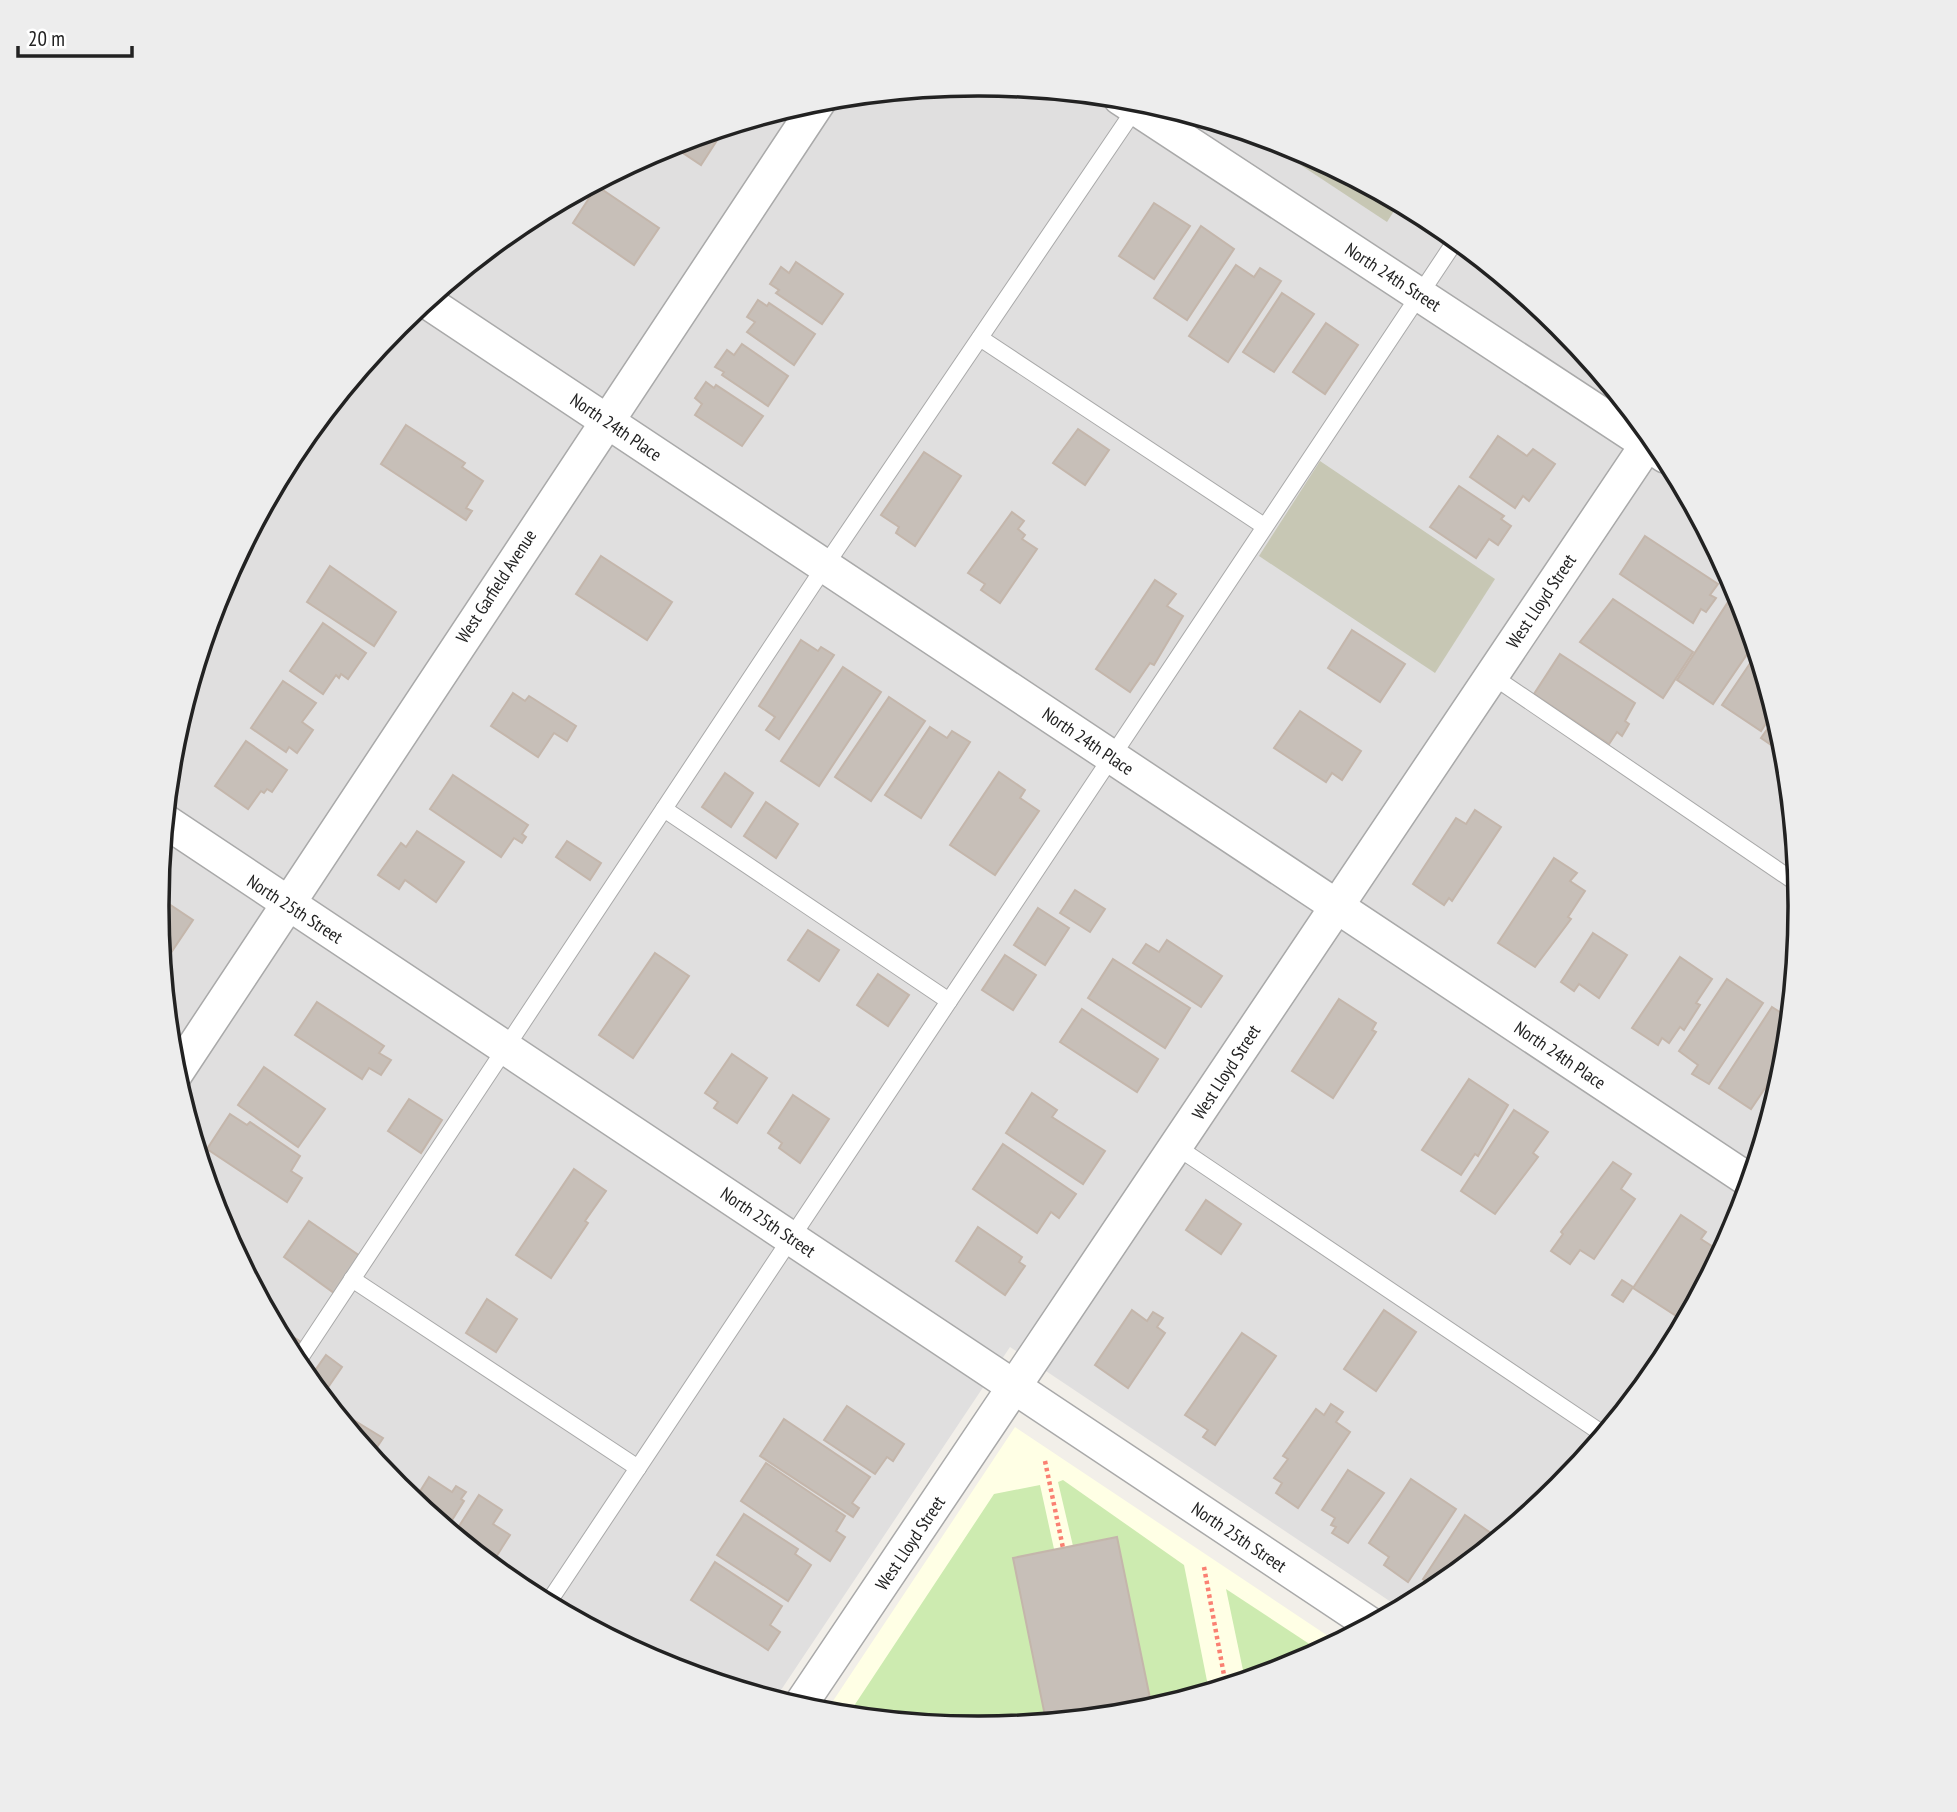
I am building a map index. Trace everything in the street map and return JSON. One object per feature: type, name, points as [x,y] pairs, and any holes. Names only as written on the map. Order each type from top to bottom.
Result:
[{"type":"street","name":"West Garfield Avenue","points":[[184,1061],[810,114]]},
{"type":"street","name":"North 24th Street","points":[[1153,116],[1636,434]]},
{"type":"street","name":"North 24th Place","points":[[435,307],[1742,1175]]},
{"type":"street","name":"West Lloyd Street","points":[[806,1697],[1491,676],[1650,453]]},
{"type":"street","name":"North 25th Street","points":[[173,826],[1362,1619]]},
{"type":"lane","points":[[303,1353],[825,566],[980,338],[1127,110]]},
{"type":"lane","points":[[554,1594],[1450,249]]},
{"type":"lane","points":[[980,338],[1264,526]]},
{"type":"lane","points":[[1491,676],[1787,877]]},
{"type":"lane","points":[[664,809],[949,1001]]},
{"type":"lane","points":[[1177,1147],[1596,1429]]},
{"type":"lane","points":[[352,1279],[638,1468]]},
{"type":"path","points":[[1045,1461],[1063,1548]]},
{"type":"path","points":[[1204,1567],[1224,1677]]},
{"type":"shaded area","points":[[978,96],[1084,103],[1188,124],[1239,139],[1337,180],[1383,205],[1428,233],[1512,297],[1551,333],[1621,413],[1680,501],[1705,548],[1727,596],[1761,696],[1773,748],[1787,853],[1787,959],[1773,1064],[1761,1116],[1745,1166],[1727,1216],[1705,1264],[1652,1356],[1587,1440],[1551,1479],[1512,1515],[1428,1579],[1391,1602],[1010,1347],[781,1691],[718,1673],[620,1632],[529,1579],[445,1515],[406,1479],[370,1440],[305,1356],[252,1264],[230,1216],[212,1166],[196,1116],[184,1064],[170,959],[170,853],[176,800],[196,696],[212,646],[230,596],[277,501],[336,413],[370,372],[406,333],[486,264],[529,233],[620,180],[718,139],[769,124],[873,103],[926,98]]},
{"type":"shaded area","points":[[1296,162],[1337,180],[1394,212],[1387,222]]},
{"type":"shaded area","points":[[1320,461],[1495,579],[1435,673],[1259,556]]},
{"type":"shaded area","points":[[1015,1427],[1328,1636],[1239,1673],[1188,1688],[1084,1709],[978,1716],[873,1709],[832,1702]]},
{"type":"green space","points":[[1063,1480],[1184,1565],[1207,1682],[1150,1697],[1117,1537],[1073,1546],[1058,1482]]},
{"type":"green space","points":[[1040,1485],[1054,1549],[1013,1559],[1044,1713],[978,1716],[926,1714],[854,1706],[994,1494]]},
{"type":"green space","points":[[1226,1589],[1310,1644],[1243,1671]]},
{"type":"building","points":[[718,139],[701,165],[683,153]]},
{"type":"building","points":[[602,190],[659,228],[634,265],[573,223],[590,196]]},
{"type":"building","points":[[1154,203],[1190,226],[1154,279],[1119,256]]},
{"type":"building","points":[[1201,226],[1234,249],[1187,320],[1154,298]]},
{"type":"building","points":[[796,262],[843,294],[822,324],[776,293],[779,290],[770,284],[781,267],[789,273]]},
{"type":"building","points":[[1236,265],[1254,277],[1260,268],[1281,281],[1228,362],[1189,336]]},
{"type":"building","points":[[1282,293],[1314,314],[1274,372],[1243,352]]},
{"type":"building","points":[[758,300],[767,306],[769,303],[815,334],[794,365],[747,332],[755,322],[747,317]]},
{"type":"building","points":[[1326,323],[1358,345],[1325,394],[1293,372]]},
{"type":"building","points":[[742,344],[788,376],[768,406],[722,375],[724,372],[715,367],[727,350],[734,355]]},
{"type":"building","points":[[706,382],[714,388],[716,385],[763,416],[742,446],[695,415],[702,404],[695,398]]},
{"type":"building","points":[[406,425],[465,463],[462,467],[483,481],[466,508],[472,511],[466,520],[381,464]]},
{"type":"building","points":[[1078,429],[1109,450],[1085,485],[1053,463]]},
{"type":"building","points":[[1498,436],[1527,456],[1533,449],[1555,464],[1529,501],[1523,496],[1515,508],[1470,477]]},
{"type":"building","points":[[924,452],[961,476],[915,546],[896,533],[899,527],[881,515]]},
{"type":"building","points":[[1459,486],[1504,516],[1501,519],[1511,526],[1498,545],[1489,539],[1476,558],[1430,527]]},
{"type":"building","points":[[1012,512],[1024,521],[1018,529],[1025,535],[1022,539],[1037,549],[1000,603],[981,590],[985,584],[968,573]]},
{"type":"building","points":[[1645,536],[1718,584],[1710,595],[1716,598],[1706,612],[1701,609],[1693,623],[1620,574]]},
{"type":"building","points":[[601,556],[672,602],[647,640],[576,594]]},
{"type":"building","points":[[330,566],[396,612],[374,646],[307,602]]},
{"type":"building","points":[[1155,580],[1176,594],[1167,606],[1183,616],[1154,665],[1150,663],[1130,692],[1096,669]]},
{"type":"building","points":[[1613,599],[1693,652],[1663,698],[1580,642]]},
{"type":"building","points":[[1729,601],[1747,654],[1713,704],[1677,680]]},
{"type":"building","points":[[323,623],[366,653],[348,679],[341,674],[339,678],[336,675],[323,694],[290,671]]},
{"type":"building","points":[[1352,630],[1405,664],[1380,702],[1328,668]]},
{"type":"building","points":[[801,640],[818,651],[821,647],[834,655],[779,739],[766,730],[775,717],[759,706]]},
{"type":"building","points":[[1560,654],[1635,703],[1625,721],[1629,724],[1622,736],[1617,732],[1609,744],[1534,694]]},
{"type":"building","points":[[1750,663],[1767,722],[1761,731],[1722,705]]},
{"type":"building","points":[[843,667],[881,692],[819,786],[781,761]]},
{"type":"building","points":[[283,681],[316,703],[302,722],[313,730],[297,753],[289,747],[286,752],[251,728]]},
{"type":"building","points":[[513,693],[525,701],[529,696],[576,726],[567,741],[554,733],[538,757],[491,726]]},
{"type":"building","points":[[889,697],[925,721],[871,801],[835,777]]},
{"type":"building","points":[[1300,711],[1361,751],[1342,780],[1332,773],[1326,782],[1274,748]]},
{"type":"building","points":[[930,727],[947,738],[952,731],[970,742],[921,818],[885,795]]},
{"type":"building","points":[[1768,728],[1772,746],[1761,738]]},
{"type":"building","points":[[246,741],[287,770],[272,792],[267,789],[264,793],[261,791],[248,809],[215,786]]},
{"type":"building","points":[[999,772],[1025,790],[1020,798],[1039,811],[995,875],[950,845]]},
{"type":"building","points":[[725,773],[753,793],[731,827],[702,807]]},
{"type":"building","points":[[453,775],[528,825],[522,834],[526,837],[522,843],[514,838],[501,857],[430,809]]},
{"type":"building","points":[[766,802],[798,824],[776,858],[744,836]]},
{"type":"building","points":[[1475,810],[1501,827],[1452,901],[1449,898],[1444,905],[1413,884],[1456,818],[1466,824]]},
{"type":"building","points":[[417,831],[464,862],[436,902],[405,880],[399,889],[378,875],[401,843],[406,847]]},
{"type":"building","points":[[567,841],[601,863],[590,880],[556,857]]},
{"type":"building","points":[[1554,858],[1577,873],[1570,881],[1585,891],[1568,917],[1571,919],[1535,967],[1498,943]]},
{"type":"building","points":[[1075,890],[1105,909],[1090,932],[1060,913]]},
{"type":"building","points":[[169,904],[193,920],[170,954]]},
{"type":"building","points":[[1038,908],[1069,928],[1045,965],[1014,945]]},
{"type":"building","points":[[808,930],[839,950],[819,981],[788,960]]},
{"type":"building","points":[[1593,933],[1627,955],[1599,998],[1579,984],[1574,991],[1561,982]]},
{"type":"building","points":[[1167,940],[1222,976],[1201,1007],[1133,963],[1146,944],[1159,952]]},
{"type":"building","points":[[655,953],[689,976],[633,1058],[599,1035]]},
{"type":"building","points":[[1005,955],[1036,975],[1013,1010],[982,990]]},
{"type":"building","points":[[1680,957],[1712,979],[1696,1003],[1700,1005],[1684,1030],[1680,1027],[1669,1043],[1662,1038],[1658,1045],[1632,1028]]},
{"type":"building","points":[[1113,959],[1190,1008],[1165,1048],[1088,998]]},
{"type":"building","points":[[878,974],[909,995],[888,1026],[857,1005]]},
{"type":"building","points":[[1727,979],[1763,1003],[1709,1084],[1692,1074],[1698,1065],[1679,1051]]},
{"type":"building","points":[[1339,999],[1376,1023],[1372,1030],[1376,1032],[1333,1098],[1292,1071]]},
{"type":"building","points":[[317,1002],[384,1046],[379,1053],[391,1060],[381,1075],[369,1068],[362,1079],[295,1035]]},
{"type":"building","points":[[1772,1007],[1781,1013],[1769,1083],[1751,1109],[1719,1088]]},
{"type":"building","points":[[1082,1009],[1158,1059],[1137,1092],[1060,1042]]},
{"type":"building","points":[[732,1054],[767,1078],[737,1123],[714,1108],[718,1102],[705,1093]]},
{"type":"building","points":[[264,1067],[325,1109],[298,1147],[238,1105]]},
{"type":"building","points":[[1469,1079],[1508,1105],[1478,1156],[1475,1154],[1461,1175],[1422,1150]]},
{"type":"building","points":[[1032,1093],[1057,1110],[1052,1117],[1105,1151],[1083,1184],[1006,1133]]},
{"type":"building","points":[[793,1095],[829,1119],[800,1163],[779,1148],[782,1143],[768,1133]]},
{"type":"building","points":[[409,1099],[442,1120],[421,1153],[388,1131]]},
{"type":"building","points":[[1514,1110],[1548,1132],[1533,1153],[1538,1157],[1495,1214],[1461,1191]]},
{"type":"building","points":[[230,1114],[247,1125],[250,1122],[300,1156],[291,1171],[302,1178],[287,1202],[207,1149]]},
{"type":"building","points":[[1003,1144],[1076,1194],[1059,1218],[1051,1212],[1037,1233],[973,1189]]},
{"type":"building","points":[[1613,1162],[1631,1174],[1621,1189],[1635,1199],[1594,1259],[1580,1250],[1570,1264],[1551,1251],[1563,1234],[1561,1232]]},
{"type":"building","points":[[574,1169],[606,1191],[551,1278],[516,1255]]},
{"type":"building","points":[[1206,1200],[1241,1224],[1221,1254],[1186,1230]]},
{"type":"building","points":[[1681,1215],[1706,1232],[1701,1239],[1713,1247],[1677,1316],[1633,1288]]},
{"type":"building","points":[[309,1221],[360,1256],[334,1293],[284,1257]]},
{"type":"building","points":[[978,1227],[1022,1257],[1019,1262],[1025,1266],[1005,1295],[956,1261]]},
{"type":"building","points":[[1622,1280],[1633,1287],[1623,1302],[1612,1295]]},
{"type":"building","points":[[487,1299],[517,1319],[496,1352],[466,1333]]},
{"type":"building","points":[[1132,1310],[1147,1321],[1153,1312],[1163,1318],[1157,1327],[1165,1333],[1128,1388],[1095,1365]]},
{"type":"building","points":[[1384,1310],[1416,1332],[1376,1391],[1344,1369]]},
{"type":"building","points":[[1242,1333],[1276,1356],[1215,1445],[1203,1437],[1208,1430],[1185,1415]]},
{"type":"building","points":[[326,1355],[342,1367],[328,1388],[315,1370]]},
{"type":"building","points":[[1331,1404],[1343,1412],[1336,1422],[1350,1432],[1298,1508],[1276,1493],[1282,1483],[1274,1478],[1288,1459],[1283,1456],[1316,1409],[1324,1415]]},
{"type":"building","points":[[847,1406],[904,1444],[893,1461],[887,1457],[875,1474],[824,1440]]},
{"type":"building","points":[[784,1419],[870,1477],[852,1503],[859,1508],[853,1517],[760,1456]]},
{"type":"building","points":[[353,1420],[383,1438],[377,1447]]},
{"type":"building","points":[[766,1463],[845,1516],[836,1531],[845,1537],[830,1561],[741,1501]]},
{"type":"building","points":[[1348,1470],[1384,1493],[1348,1543],[1332,1533],[1336,1527],[1331,1525],[1335,1518],[1322,1510]]},
{"type":"building","points":[[429,1477],[452,1492],[456,1486],[466,1492],[461,1499],[464,1501],[452,1520],[420,1492]]},
{"type":"building","points":[[1411,1479],[1456,1509],[1408,1582],[1384,1565],[1389,1557],[1369,1543]]},
{"type":"building","points":[[479,1495],[502,1510],[493,1524],[510,1535],[497,1556],[459,1526]]},
{"type":"building","points":[[744,1514],[798,1549],[795,1554],[811,1565],[788,1601],[717,1555]]},
{"type":"building","points":[[1465,1515],[1490,1533],[1428,1579],[1424,1582]]},
{"type":"building","points":[[1117,1537],[1150,1697],[1084,1709],[1044,1713],[1013,1558]]},
{"type":"building","points":[[715,1562],[782,1606],[770,1625],[780,1632],[768,1650],[691,1600]]}]
